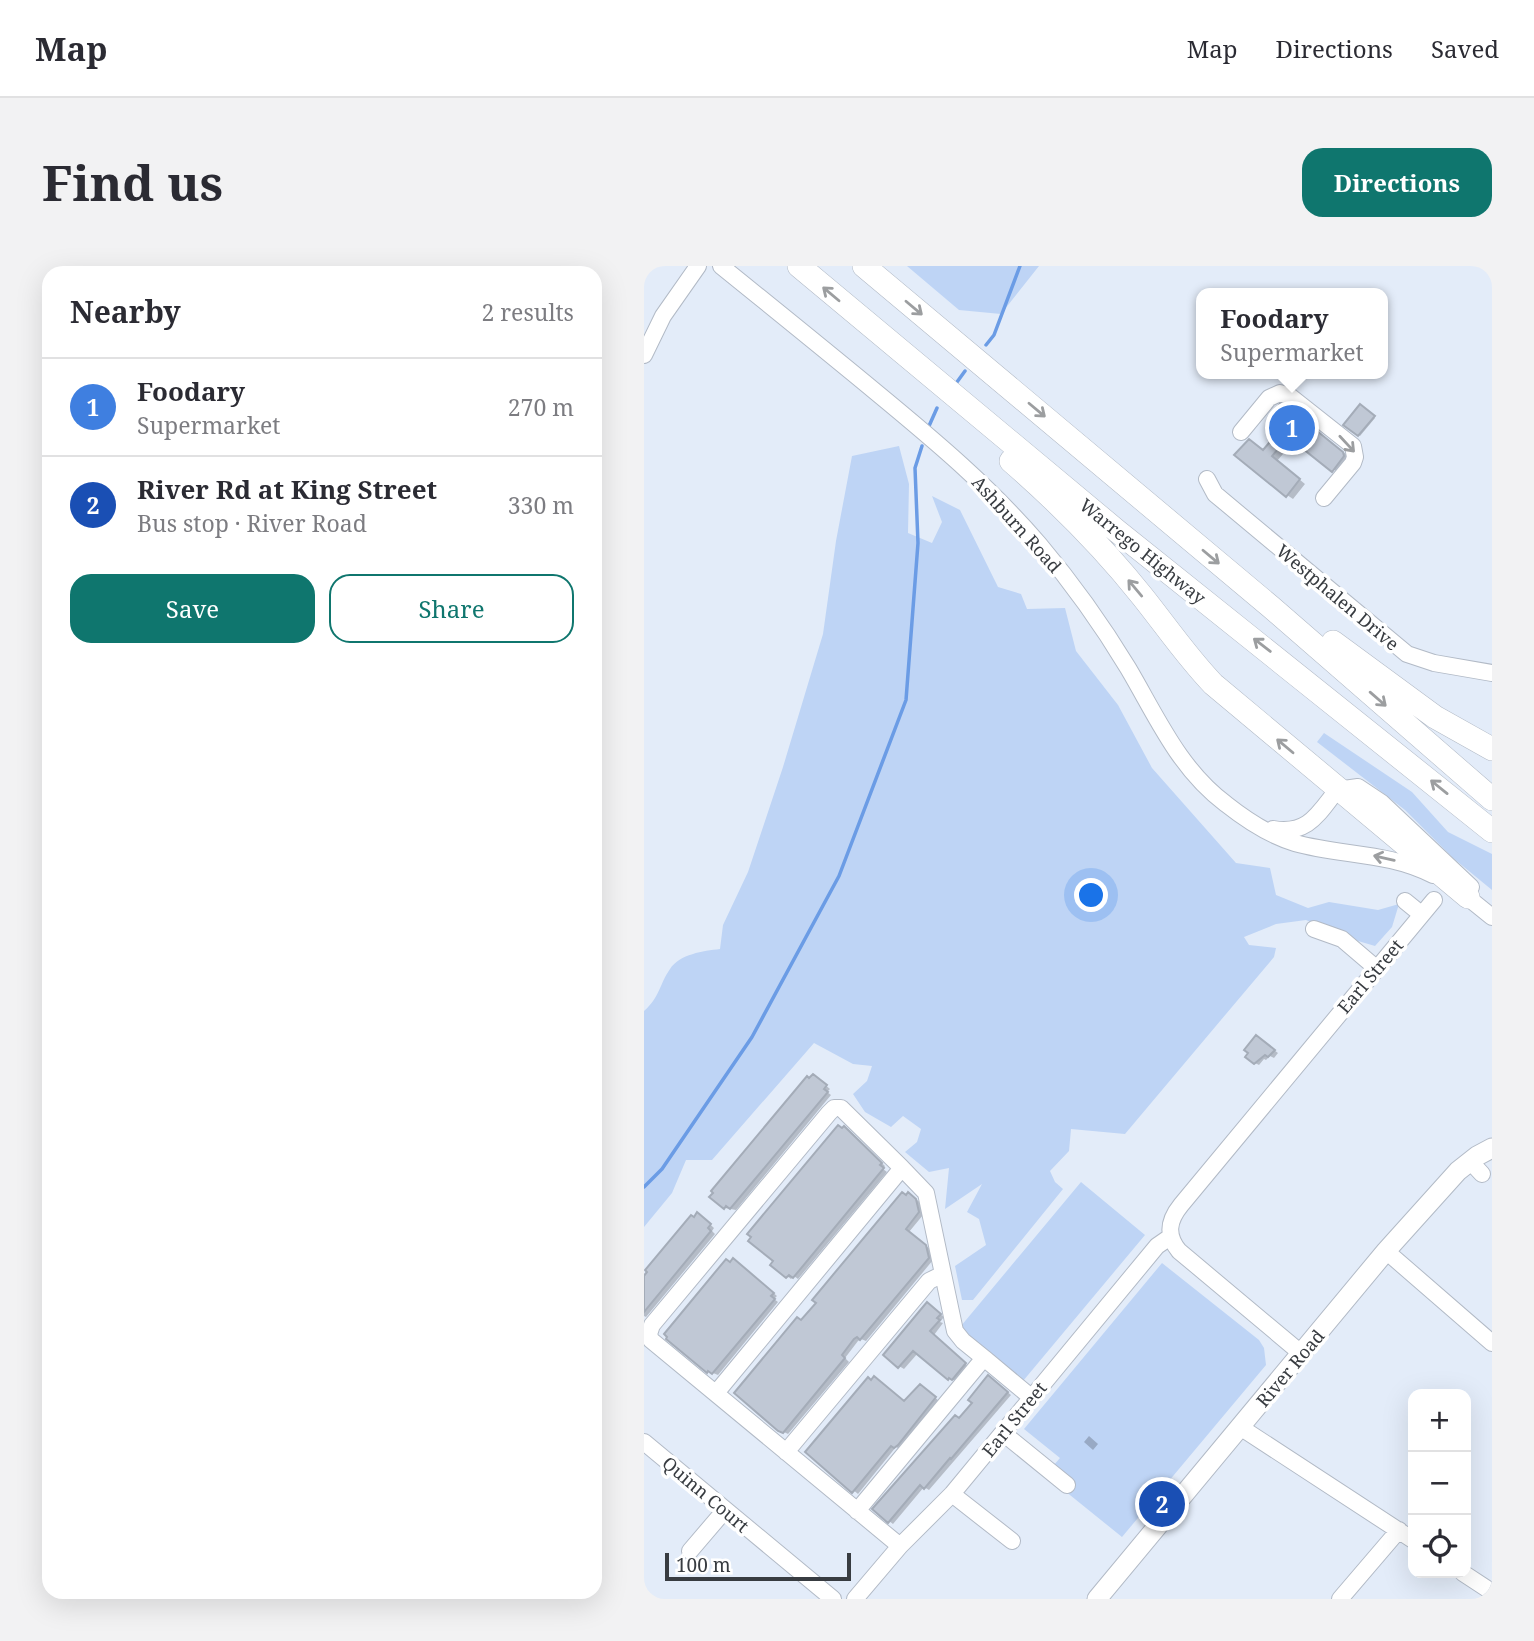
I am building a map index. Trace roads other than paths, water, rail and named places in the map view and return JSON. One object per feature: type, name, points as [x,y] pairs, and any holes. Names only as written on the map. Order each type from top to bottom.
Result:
[{"type":"highway","name":"Warrego Highway","points":[[799,266],[1117,531],[1492,831]]},
{"type":"highway","points":[[864,266],[1270,607],[1492,799]]},
{"type":"highway","points":[[864,321],[879,346],[1054,500],[1087,533],[1121,570],[1196,667],[1213,684],[1468,897]]},
{"type":"highway","points":[[1270,607],[1293,612],[1398,691],[1486,744]]},
{"type":"main road","name":"River Road","points":[[1097,1599],[1386,1251],[1444,1185],[1476,1167],[1492,1149]]},
{"type":"street","points":[[644,355],[663,316],[698,266]]},
{"type":"street","name":"Ashburn Road","points":[[721,266],[941,446],[1016,519],[1082,599],[1127,667],[1170,744],[1191,773],[1226,805],[1292,842],[1330,851],[1380,857],[1418,867],[1468,897],[1492,917]]},
{"type":"street","points":[[1241,432],[1269,398],[1280,393],[1286,394],[1353,446],[1356,457],[1353,463],[1324,498]]},
{"type":"street","name":"Westphalen Drive","points":[[1207,479],[1215,494],[1407,654],[1434,663],[1492,673]]},
{"type":"street","points":[[1337,790],[1356,786],[1376,798],[1492,907]]},
{"type":"street","name":"Ashburn Road","points":[[1261,826],[1287,831],[1304,827],[1337,790]]},
{"type":"street","name":"Earl Street","points":[[855,1599],[900,1546],[952,1494],[1157,1246],[1170,1237],[1170,1225],[1181,1205],[1433,900]]},
{"type":"street","points":[[1405,901],[1421,914]]},
{"type":"street","points":[[1314,929],[1342,939],[1377,968]]},
{"type":"street","points":[[900,1546],[650,1338],[651,1327],[834,1108],[845,1110],[926,1193],[955,1331],[963,1341],[1032,1398]]},
{"type":"street","points":[[716,1393],[902,1168]]},
{"type":"street","points":[[1170,1237],[1179,1251],[1302,1354]]},
{"type":"street","points":[[1386,1251],[1492,1343]]},
{"type":"street","points":[[786,1452],[929,1281],[943,1274]]},
{"type":"street","points":[[857,1511],[984,1358]]},
{"type":"street","points":[[1240,1427],[1408,1536]]},
{"type":"street","points":[[1003,1433],[1067,1485]]},
{"type":"street","name":"Quinn Court","points":[[644,1442],[832,1599]]},
{"type":"street","points":[[952,1494],[1012,1541]]},
{"type":"street","points":[[691,1551],[725,1510]]},
{"type":"street","points":[[1340,1599],[1399,1530]]},
{"type":"street","points":[[1471,1578],[1492,1592]]},
{"type":"waterway","points":[[986,345],[994,335],[1020,266]]},
{"type":"waterway","points":[[957,382],[965,371]]},
{"type":"waterway","points":[[929,426],[937,408]]},
{"type":"waterway","points":[[644,1187],[662,1169],[752,1037],[839,876],[906,700],[918,543],[915,468],[922,446]]},
{"type":"place","name":"Foodary","points":[[1292,428]]},
{"type":"place","name":"River Rd at King Street","points":[[1162,1504]]}]
